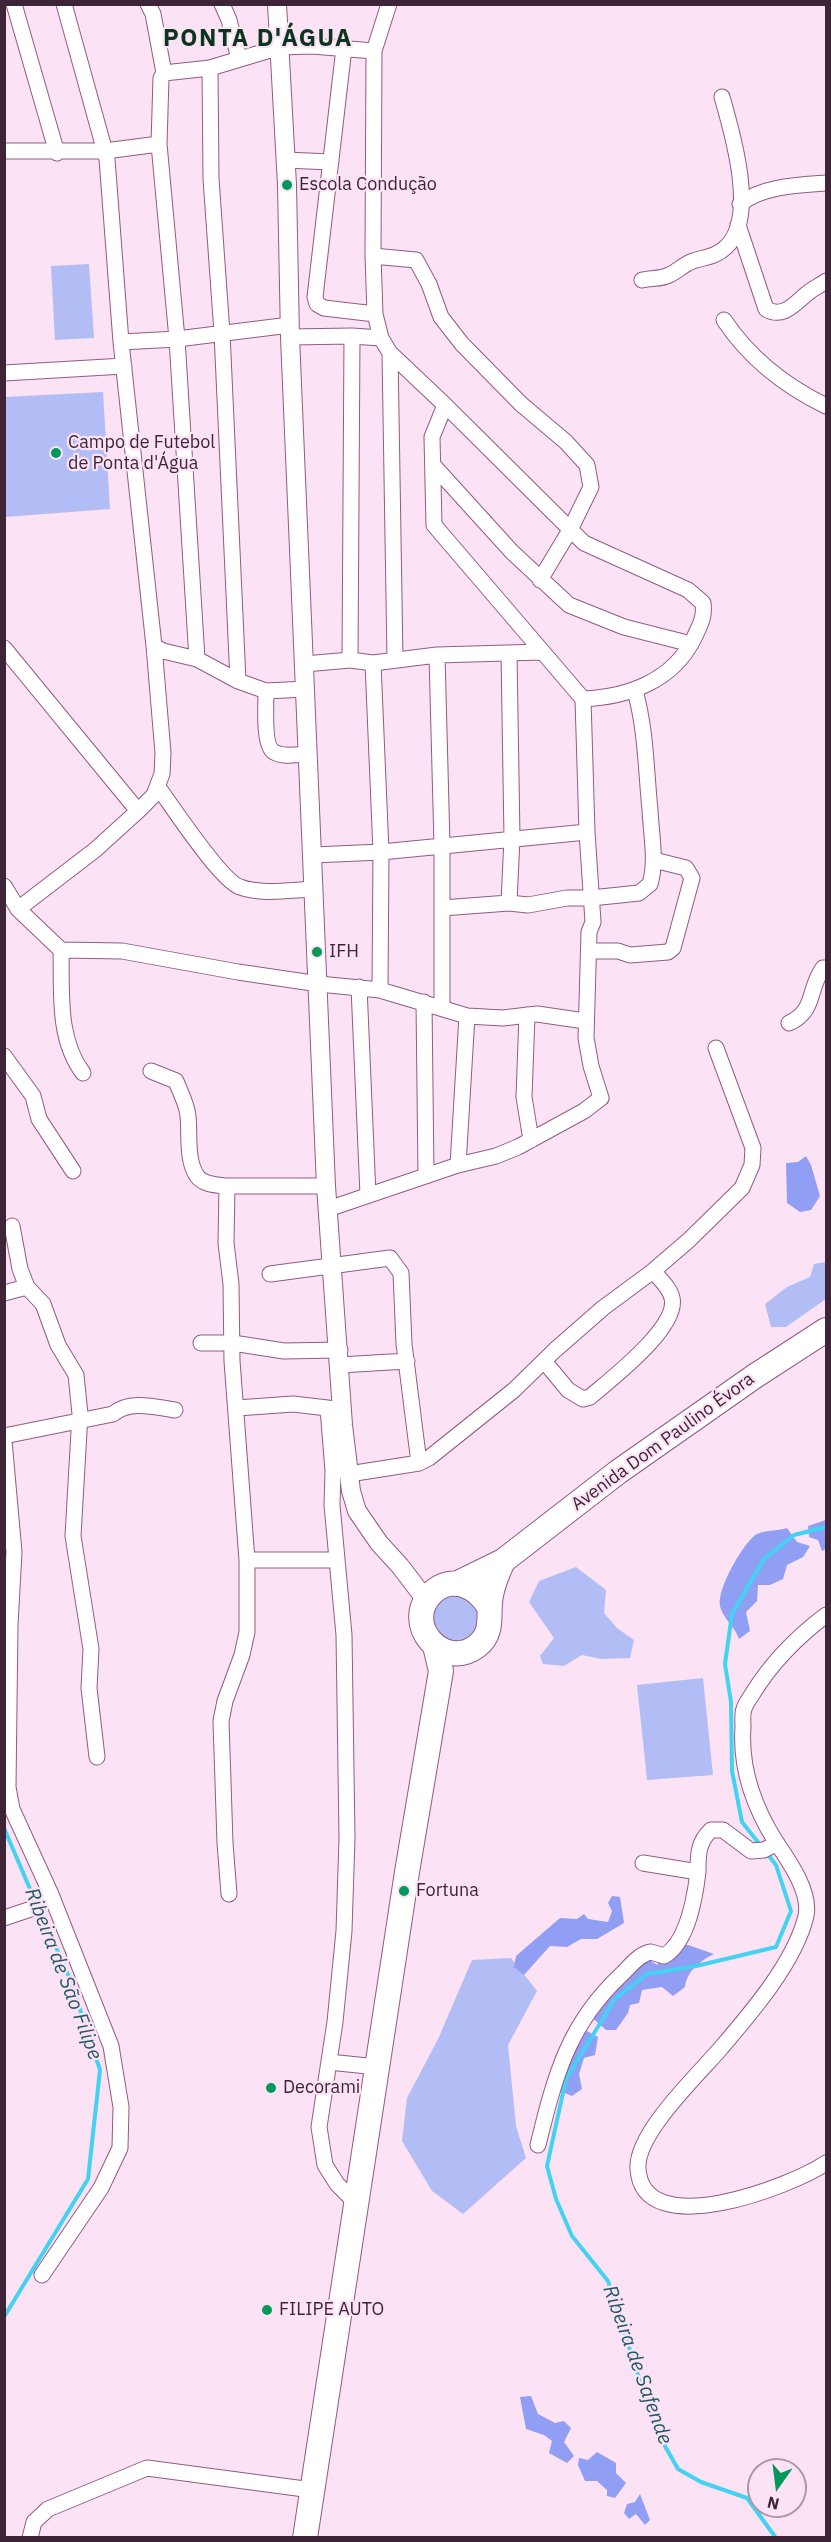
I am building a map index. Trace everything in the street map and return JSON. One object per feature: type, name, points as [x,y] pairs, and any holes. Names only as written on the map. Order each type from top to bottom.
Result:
[{"type":"main road","name":"Avenida Dom Paulino Évora","points":[[452,1584],[503,1561],[618,1472],[754,1376],[826,1330]]},
{"type":"main road","points":[[443,1657],[466,1652],[484,1639],[491,1618],[489,1607],[491,1592],[503,1561]]},
{"type":"main road","points":[[305,2538],[443,1657],[428,1639],[421,1620],[426,1600],[433,1592],[452,1584],[475,1589],[489,1607]]},
{"type":"street","points":[[14,4],[57,153]]},
{"type":"street","points":[[18,909],[95,850],[138,812],[158,787],[162,774],[163,753],[154,646],[121,342],[105,151],[64,4]]},
{"type":"street","points":[[148,4],[153,14],[164,73],[161,78],[159,144],[177,339],[197,659]]},
{"type":"street","points":[[222,4],[230,20],[238,59]]},
{"type":"street","points":[[277,4],[326,1185],[340,1357],[335,1409],[332,1494],[344,1635],[347,1838],[344,1931],[319,2127],[325,2165],[337,2184],[356,2203]]},
{"type":"street","points":[[389,4],[374,51],[373,256],[375,314],[381,338],[390,354],[445,405],[584,543],[698,597],[703,603],[704,616],[683,658],[654,681],[635,691],[608,698],[583,699]]},
{"type":"street","points":[[164,73],[210,68],[280,47],[374,51]]},
{"type":"street","points":[[344,48],[315,297],[317,304],[324,309],[375,314]]},
{"type":"street","points":[[210,68],[211,179],[222,333],[238,681]]},
{"type":"street","points":[[642,280],[669,275],[693,261],[716,255],[731,242],[738,225],[740,165],[722,97]]},
{"type":"street","points":[[4,151],[57,153],[105,151],[159,144]]},
{"type":"street","points":[[285,160],[332,162]]},
{"type":"street","points":[[740,204],[748,197],[779,189],[826,183]]},
{"type":"street","points":[[738,225],[766,309],[779,312],[788,310],[808,292],[826,281]]},
{"type":"street","points":[[373,256],[417,260],[441,316],[462,344],[512,396],[566,442],[587,465],[591,487],[570,530],[540,580]]},
{"type":"street","points":[[724,320],[737,340],[759,363],[778,378],[826,406]]},
{"type":"street","points":[[121,342],[177,339],[222,333],[290,331],[381,338]]},
{"type":"street","points":[[350,660],[352,336]]},
{"type":"street","points":[[390,354],[395,659]]},
{"type":"street","points":[[4,373],[124,366]]},
{"type":"street","points":[[328,1209],[458,1165],[496,1156],[584,1111],[601,1098],[591,1066],[585,1021],[590,932],[593,922],[583,699],[434,525],[432,437],[445,405]]},
{"type":"street","points":[[433,465],[540,580],[568,605],[624,627],[691,644]]},
{"type":"street","points":[[154,646],[163,651],[197,659],[238,681],[266,691],[306,689]]},
{"type":"street","points":[[4,648],[138,812]]},
{"type":"street","points":[[305,664],[350,660],[373,663],[437,655],[542,652]]},
{"type":"street","points":[[509,653],[512,838],[509,903]]},
{"type":"street","points":[[437,655],[442,845],[442,1007]]},
{"type":"street","points":[[373,663],[381,852],[381,990]]},
{"type":"street","points":[[266,691],[268,744],[273,752],[283,755],[308,754]]},
{"type":"street","points":[[442,908],[509,903],[528,905],[567,898],[639,893],[650,884],[654,860],[646,761],[640,708],[635,691]]},
{"type":"street","points":[[158,787],[223,874],[236,886],[252,891],[314,889]]},
{"type":"street","points":[[314,855],[381,852],[588,832]]},
{"type":"street","points":[[589,951],[618,951],[630,955],[668,952],[673,948],[692,878],[686,868],[654,860]]},
{"type":"street","points":[[4,886],[18,909],[61,950],[122,951],[319,984],[381,990],[466,1016],[503,1018],[537,1014],[585,1021]]},
{"type":"street","points":[[61,950],[65,1031],[72,1059],[83,1073]]},
{"type":"street","points":[[789,1023],[800,1018],[806,1010],[819,974],[823,968],[826,968]]},
{"type":"street","points":[[359,987],[368,1195]]},
{"type":"street","points":[[424,1002],[426,1176]]},
{"type":"street","points":[[527,1015],[524,1097],[531,1140]]},
{"type":"street","points":[[458,1165],[466,1016]]},
{"type":"street","points":[[349,1474],[419,1463],[436,1452],[514,1390],[603,1308],[653,1271],[742,1188],[752,1166],[753,1148],[716,1048]]},
{"type":"street","points":[[4,1056],[33,1096],[39,1119],[73,1171]]},
{"type":"street","points":[[151,1071],[176,1081],[188,1113],[190,1148],[193,1167],[198,1178],[210,1184],[227,1186],[326,1185]]},
{"type":"street","points":[[227,1186],[226,1243],[231,1284],[230,1312],[247,1560],[247,1632],[221,1721],[229,1894]]},
{"type":"street","points":[[12,1226],[20,1269],[27,1287],[43,1304],[58,1345],[76,1375],[79,1421],[73,1536],[91,1649],[89,1688],[97,1757]]},
{"type":"street","points":[[270,1274],[390,1258],[396,1264],[401,1273],[406,1361],[419,1463]]},
{"type":"street","points":[[544,1361],[575,1396],[583,1399],[590,1397],[654,1339],[672,1310],[671,1294],[653,1271]]},
{"type":"street","points":[[4,1293],[27,1287]]},
{"type":"street","points":[[754,1376],[826,1318]]},
{"type":"street","points":[[201,1343],[233,1343],[340,1357],[406,1361]]},
{"type":"street","points":[[237,1408],[293,1404],[335,1409]]},
{"type":"street","points":[[4,1436],[113,1414],[122,1407],[175,1410]]},
{"type":"street","points":[[335,1409],[357,1511],[379,1543],[426,1600]]},
{"type":"street","points":[[4,1441],[14,1552],[10,1625],[8,1787],[12,1809],[50,1892],[111,2046],[121,2107],[120,2148],[101,2188],[42,2275]]},
{"type":"street","points":[[247,1560],[337,1560]]},
{"type":"street","points":[[400,1566],[452,1584]]},
{"type":"street","points":[[826,1615],[804,1632],[767,1669],[744,1709],[741,1751],[751,1792],[766,1827],[806,1897],[806,1915],[788,1958],[758,2003],[663,2114],[638,2154],[638,2171],[642,2188],[657,2201],[682,2207],[716,2204],[769,2190],[813,2172],[826,2163]]},
{"type":"street","points":[[538,2145],[565,2051],[582,2021],[604,1991],[641,1956],[651,1952],[664,1956],[670,1953],[684,1931],[695,1898],[698,1856],[702,1838],[711,1830],[723,1830],[751,1851],[764,1850],[777,1843]]},
{"type":"street","points":[[643,1863],[698,1872]]},
{"type":"street","points":[[4,1918],[38,1907],[50,1892]]},
{"type":"street","points":[[329,2062],[377,2067]]},
{"type":"street","points":[[30,2538],[34,2522],[48,2509],[147,2468],[312,2490]]},
{"type":"shaded area","points":[[89,264],[94,338],[55,340],[51,266]]},
{"type":"shaded area","name":"Campo de Futebol de Ponta d'Água","points":[[103,392],[110,509],[5,517],[5,397]]},
{"type":"shaded area","points":[[806,1156],[820,1196],[811,1210],[800,1212],[787,1203],[786,1163],[798,1162]]},
{"type":"shaded area","points":[[826,1262],[826,1299],[786,1327],[771,1327],[765,1304],[787,1287],[810,1277],[814,1264]]},
{"type":"shaded area","points":[[826,1520],[826,1549],[822,1551],[818,1540],[809,1537],[808,1526]]},
{"type":"shaded area","points":[[787,1528],[797,1542],[810,1546],[803,1557],[787,1565],[783,1579],[770,1585],[758,1585],[757,1601],[746,1612],[750,1631],[739,1639],[720,1606],[726,1579],[737,1558],[755,1535]]},
{"type":"shaded area","points":[[576,1567],[606,1590],[604,1613],[617,1628],[634,1640],[630,1658],[601,1659],[582,1655],[564,1666],[543,1664],[540,1656],[554,1638],[529,1602],[539,1581]]},
{"type":"shaded area","points":[[449,1590],[479,1602],[477,1634],[461,1643],[435,1635],[430,1608]]},
{"type":"shaded area","points":[[703,1678],[713,1775],[647,1780],[637,1685]]},
{"type":"shaded area","points":[[612,1896],[620,1897],[624,1923],[597,1939],[581,1939],[567,1947],[550,1946],[524,1975],[514,1967],[516,1956],[560,1918],[577,1919],[584,1914],[588,1919],[608,1922],[612,1911],[608,1903]]},
{"type":"shaded area","points":[[675,1944],[688,1945],[714,1954],[695,1967],[688,1976],[685,1987],[673,1996],[662,1987],[642,1990],[639,2003],[630,2005],[628,2013],[616,2030],[606,2030],[589,2015],[611,1990],[648,1959],[657,1965],[662,1955]]},
{"type":"shaded area","points":[[511,1958],[537,1991],[508,2045],[516,2126],[526,2158],[463,2214],[432,2191],[402,2141],[407,2098],[438,2039],[472,1960]]},
{"type":"shaded area","points":[[587,2031],[598,2037],[595,2055],[584,2058],[579,2074],[582,2089],[572,2096],[560,2091],[573,2036]]},
{"type":"shaded area","points":[[531,2396],[538,2414],[555,2423],[564,2421],[571,2428],[564,2442],[574,2456],[567,2463],[549,2453],[552,2441],[544,2435],[526,2429],[520,2397]]},
{"type":"shaded area","points":[[597,2452],[616,2463],[616,2473],[626,2483],[615,2498],[607,2496],[607,2490],[597,2481],[585,2481],[578,2465],[579,2458],[588,2460]]},
{"type":"shaded area","points":[[640,2494],[650,2520],[645,2525],[636,2514],[629,2519],[624,2513],[627,2504],[635,2502]]},
{"type":"waterway","name":"Ribeira de Safende","points":[[761,1846],[742,1822],[732,1771],[731,1702],[725,1664],[732,1614],[764,1559],[794,1535],[826,1527]]},
{"type":"waterway","name":"Ribeira de São Filipe","points":[[4,1828],[36,1903]]},
{"type":"waterway","name":"Ribeira de Safende","points":[[766,1852],[776,1865],[791,1911],[776,1947],[696,1966],[647,1974],[615,1999],[566,2079],[547,2166],[556,2199],[572,2236],[608,2281],[644,2394],[661,2439],[678,2469],[701,2482],[747,2498],[776,2538]]},
{"type":"waterway","name":"Ribeira de São Filipe","points":[[4,2317],[88,2179],[100,2070],[70,1979],[39,1909]]},
{"type":"place","name":"Escola Condução","points":[[287,185]]},
{"type":"place","name":"Campo de Futebol de Ponta d'Água","points":[[56,453]]},
{"type":"place","name":"IFH","points":[[317,952]]},
{"type":"place","name":"Fortuna","points":[[404,1891]]},
{"type":"place","name":"Decorami","points":[[271,2088]]},
{"type":"place","name":"FILIPE AUTO","points":[[267,2310]]},
{"type":"district","name":"PONTA D'ÁGUA","points":[[258,39]]}]
